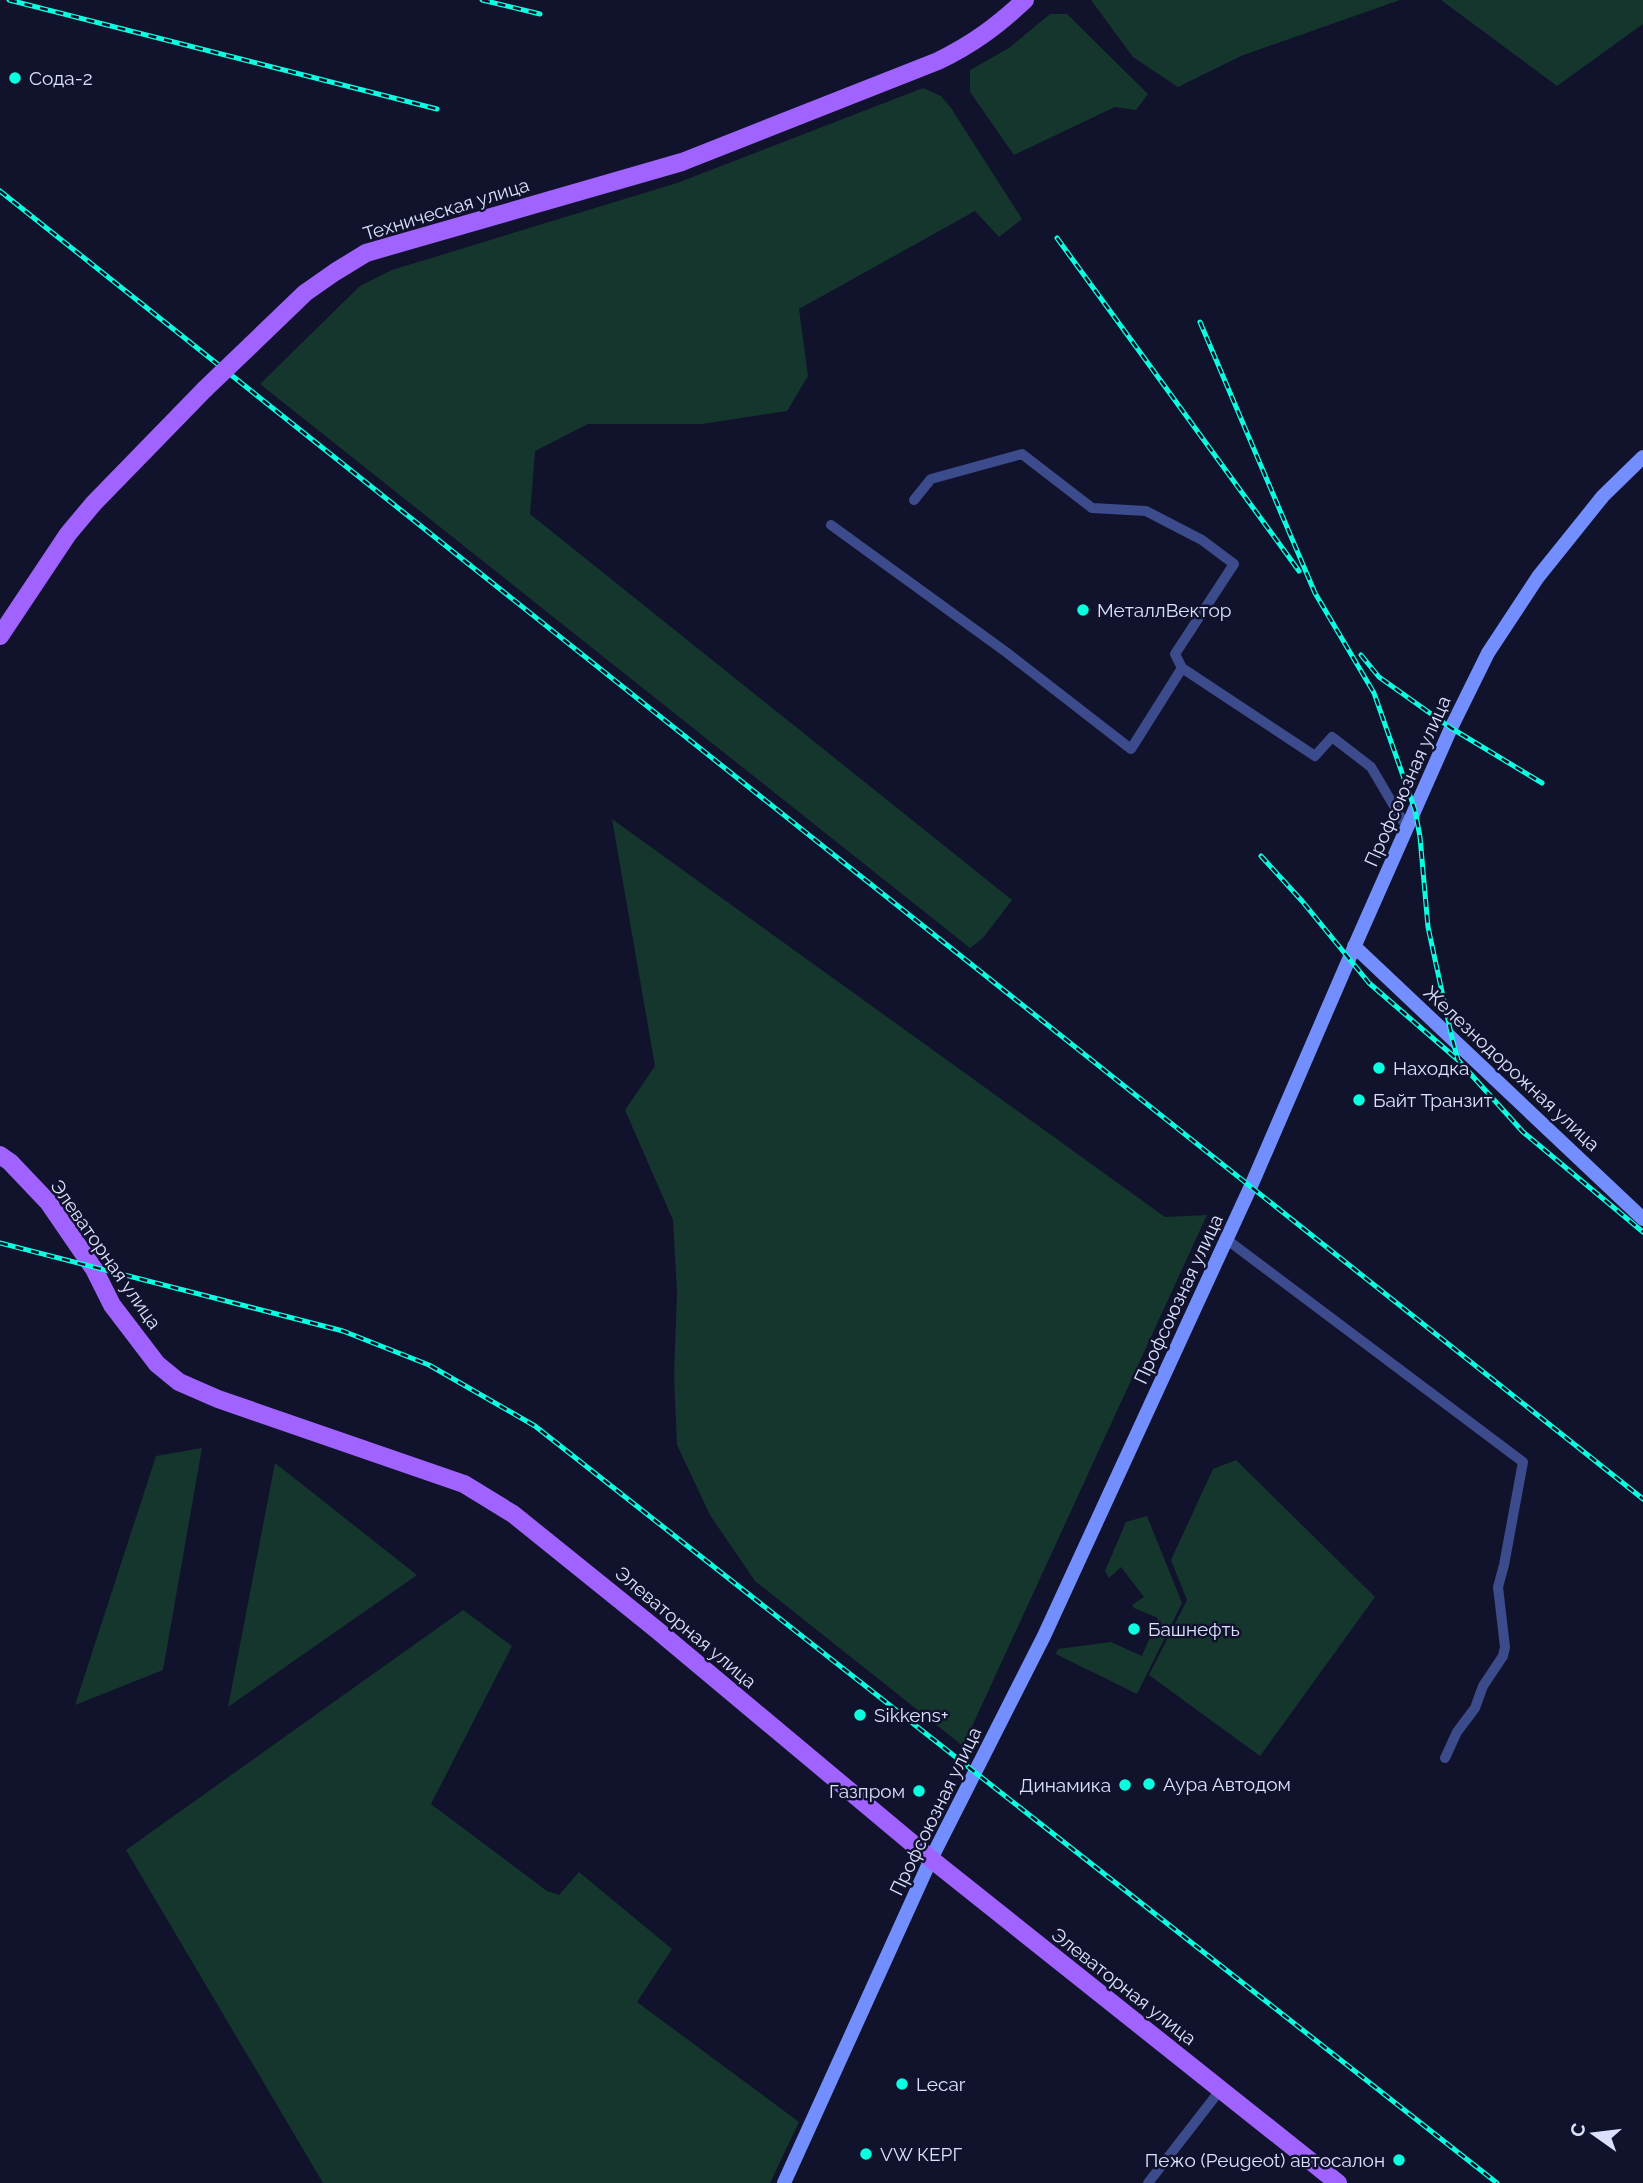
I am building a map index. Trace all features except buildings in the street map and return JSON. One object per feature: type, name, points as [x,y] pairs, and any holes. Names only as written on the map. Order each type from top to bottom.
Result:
[{"type":"main road","name":"Техническая улица","points":[[0,636],[68,534],[94,503],[205,389],[305,293],[335,272],[366,253],[695,157],[949,56],[996,27],[1025,0]]},
{"type":"main road","name":"Профсоюзная улица","points":[[784,2183],[931,1859],[1044,1636],[1226,1239],[1451,728],[1488,653],[1538,577],[1603,496],[1643,457]]},
{"type":"main road","name":"Железнодорожная улица","points":[[1354,946],[1643,1219]]},
{"type":"main road","name":"Элеваторная улица","points":[[0,1155],[48,1202],[94,1269],[112,1306],[157,1364],[179,1382],[218,1399],[464,1484],[513,1514],[657,1630],[931,1859],[1338,2183]]},
{"type":"street","points":[[914,500],[931,478],[1022,454],[1092,508],[1146,511],[1202,540],[1234,564],[1175,654],[1182,668],[1315,756],[1332,737],[1371,767],[1407,828]]},
{"type":"street","points":[[831,525],[1006,652],[1131,749],[1182,668]]},
{"type":"street","points":[[1226,1239],[1523,1462],[1498,1587],[1505,1647],[1503,1656],[1483,1686],[1475,1708],[1457,1732],[1445,1758]]},
{"type":"street","points":[[1155,2181],[1221,2090]]},
{"type":"green space","points":[[1091,0],[1400,0],[1241,56],[1178,87],[1133,57]]},
{"type":"green space","points":[[1441,0],[1643,0],[1643,24],[1557,86]]},
{"type":"green space","points":[[1050,14],[1067,14],[1148,94],[1136,110],[1115,107],[1014,155],[970,92],[970,70],[1009,48]]},
{"type":"green space","points":[[923,88],[941,96],[951,108],[1022,219],[999,237],[975,211],[799,309],[808,376],[787,411],[702,424],[588,424],[535,451],[530,514],[1012,900],[983,938],[970,948],[260,384],[360,286],[392,270],[677,183]]},
{"type":"green space","points":[[612,819],[1165,1217],[1207,1215],[963,1746],[755,1581],[710,1515],[677,1445],[674,1376],[677,1292],[673,1220],[625,1110],[655,1066]]},
{"type":"green space","points":[[202,1448],[163,1670],[75,1705],[156,1456]]},
{"type":"green space","points":[[1236,1460],[1375,1597],[1260,1756],[1149,1675],[1187,1600],[1171,1560],[1213,1469]]},
{"type":"green space","points":[[275,1463],[417,1575],[228,1707]]},
{"type":"green space","points":[[1147,1516],[1182,1603],[1137,1694],[1056,1654],[1058,1649],[1111,1642],[1142,1656],[1158,1618],[1134,1608],[1132,1605],[1144,1597],[1121,1567],[1109,1578],[1105,1571],[1126,1522]]},
{"type":"green space","points":[[463,1610],[512,1646],[431,1804],[547,1891],[559,1895],[579,1872],[672,1949],[637,2002],[799,2122],[770,2183],[323,2183],[126,1850]]},
{"type":"railway","points":[[9,0],[437,109]]},
{"type":"railway","points":[[482,0],[540,14]]},
{"type":"railway","points":[[0,191],[1643,1499]]},
{"type":"railway","points":[[1057,238],[1299,571]]},
{"type":"railway","points":[[1200,322],[1315,593],[1374,693],[1415,810],[1428,927],[1458,1060],[1523,1132],[1643,1232]]},
{"type":"railway","points":[[1361,655],[1379,677],[1451,728],[1542,783]]},
{"type":"railway","points":[[1261,856],[1369,983],[1458,1060]]},
{"type":"railway","points":[[0,1243],[343,1331],[429,1365],[535,1426],[1497,2183]]},
{"type":"place","name":"Сода-2","points":[[15,78]]},
{"type":"place","name":"МеталлВектор","points":[[1083,610]]},
{"type":"place","name":"Находка","points":[[1379,1068]]},
{"type":"place","name":"Байт Транзит","points":[[1359,1100]]},
{"type":"place","name":"Башнефть","points":[[1134,1629]]},
{"type":"place","name":"Sikkens+","points":[[860,1715]]},
{"type":"place","name":"Аура Автодом","points":[[1149,1784]]},
{"type":"place","name":"Динамика","points":[[1125,1785]]},
{"type":"place","name":"Газпром","points":[[919,1791]]},
{"type":"place","name":"Lecar","points":[[902,2084]]},
{"type":"place","name":"VW КЕРГ","points":[[866,2154]]},
{"type":"place","name":"Пежо (Peugeot) автосалон","points":[[1399,2160]]}]
